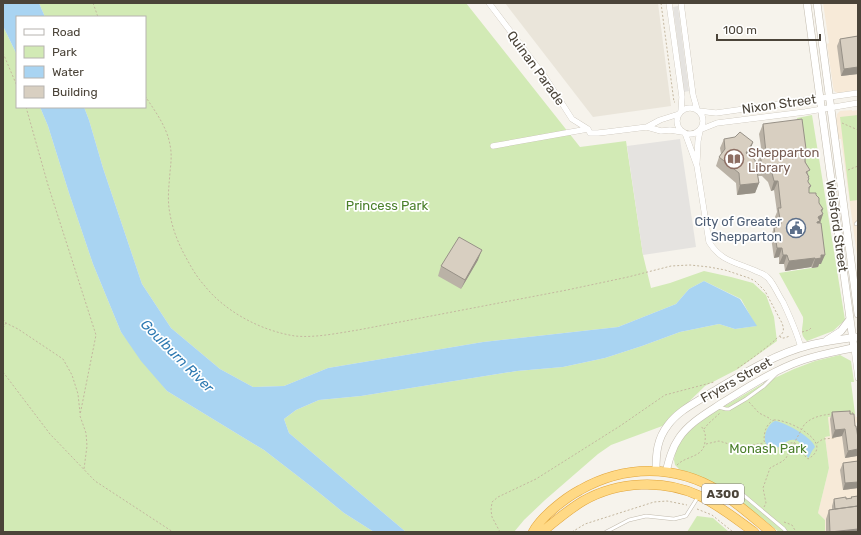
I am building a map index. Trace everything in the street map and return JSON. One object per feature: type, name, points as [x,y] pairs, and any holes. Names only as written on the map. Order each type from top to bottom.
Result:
[{"type":"highway","name":"A300","points":[[533,532],[557,506],[588,485],[623,474],[656,471],[691,478],[720,492],[772,532]]},
{"type":"highway","points":[[656,471],[658,484]]},
{"type":"highway","points":[[658,484],[666,472]]},
{"type":"highway","name":"A300","points":[[542,532],[573,507],[597,495],[616,488],[658,484],[685,490],[699,496],[718,506],[754,532]]},
{"type":"street","name":"Quinan Parade","points":[[489,3],[545,77],[572,119],[588,129]]},
{"type":"street","points":[[669,3],[682,97],[677,125],[683,132],[697,166]]},
{"type":"street","points":[[681,3],[693,95],[698,110],[702,114],[704,121],[698,141],[697,166],[709,242],[712,247],[723,257],[731,262],[758,272],[767,277],[772,283],[790,317],[804,360]]},
{"type":"street","name":"Welsford Street","points":[[807,3],[850,319],[855,337],[858,378]]},
{"type":"street","name":"Welsford Street","points":[[817,3],[858,314]]},
{"type":"street","name":"Nixon Street","points":[[698,110],[716,113],[858,93]]},
{"type":"street","points":[[803,101],[805,112]]},
{"type":"street","name":"Nixon Street","points":[[701,130],[717,123],[805,112],[858,103]]},
{"type":"street","points":[[493,146],[588,129],[590,133],[598,133],[647,127],[689,108],[698,110]]},
{"type":"street","points":[[751,108],[752,118]]},
{"type":"street","points":[[647,127],[661,131],[670,130],[683,132],[689,135],[693,135],[701,130]]},
{"type":"street","points":[[837,227],[846,225]]},
{"type":"street","points":[[823,342],[841,331],[850,319]]},
{"type":"street","name":"Fryers Street","points":[[656,471],[656,455],[659,443],[668,424],[676,416],[701,399],[757,366],[801,348],[823,342],[855,337]]},
{"type":"street","name":"Fryers Street","points":[[666,472],[673,447],[679,438],[692,424],[716,406],[753,384],[804,360],[856,348]]},
{"type":"lane","points":[[716,406],[729,409],[764,386],[780,370]]},
{"type":"lane","points":[[720,492],[736,491],[741,493],[786,532]]},
{"type":"lane","points":[[606,532],[629,520],[646,516],[674,519],[686,516],[699,496]]},
{"type":"path","points":[[93,3],[98,16]]},
{"type":"path","points":[[661,3],[675,102]]},
{"type":"path","points":[[3,53],[16,84]]},
{"type":"path","points":[[146,98],[161,121],[170,146],[170,215],[181,247],[189,263],[205,287],[233,312],[256,324],[270,330],[295,336],[331,334],[567,290],[671,266],[699,265],[725,270],[755,281],[765,291],[782,323],[783,328],[780,336],[735,370]]},
{"type":"path","points":[[26,108],[48,185],[96,335],[80,415]]},
{"type":"path","points":[[842,123],[858,130]]},
{"type":"path","points":[[848,170],[858,166]]},
{"type":"path","points":[[3,319],[6,323],[63,359],[72,375],[78,394],[80,415],[86,433],[84,470]]},
{"type":"path","points":[[3,328],[6,323]]},
{"type":"path","points":[[3,372],[50,434],[84,470],[96,481],[173,532]]},
{"type":"path","points":[[500,532],[492,517],[491,510],[492,502],[498,497],[536,479],[620,426],[665,395],[716,382]]},
{"type":"path","points":[[746,399],[759,412],[770,418],[772,421]]},
{"type":"path","points":[[677,465],[685,459],[702,451],[706,436],[704,430],[705,427],[725,409]]},
{"type":"path","points":[[845,412],[852,411],[853,416]]},
{"type":"path","points":[[761,510],[766,504],[763,488],[770,468],[786,458],[807,422],[817,417],[837,413]]},
{"type":"path","points":[[778,420],[802,430],[812,437],[817,443],[818,449],[812,457],[808,459],[804,456],[795,442],[774,450],[769,448],[764,443],[764,433],[768,424],[772,421],[778,420]]},
{"type":"path","points":[[817,443],[823,440],[835,438]]},
{"type":"path","points":[[705,444],[719,441],[739,447],[764,443]]},
{"type":"path","points":[[712,515],[733,532]]},
{"type":"path","points":[[784,522],[792,525],[796,532]]},
{"type":"shaded area","points":[[505,3],[658,3],[671,106],[593,117]]},
{"type":"shaded area","points":[[823,3],[858,3],[858,90],[850,91],[850,93],[840,94],[834,91]]},
{"type":"shaded area","points":[[678,6],[689,91],[684,92],[673,7]]},
{"type":"shaded area","points":[[858,110],[858,263],[841,139],[838,139],[836,119],[837,114],[840,111]]},
{"type":"shaded area","points":[[680,139],[696,247],[643,255],[627,146]]},
{"type":"shaded area","points":[[855,414],[856,417],[858,417],[858,422],[856,423],[858,435],[858,532],[825,532],[825,520],[818,513],[829,468],[825,437],[830,436],[828,417]]},
{"type":"green space","name":"Princess Park","points":[[39,3],[466,3],[580,147],[626,141],[643,255],[651,288],[704,271],[753,283],[766,295],[774,317],[777,341],[738,369],[705,386],[665,425],[611,445],[598,454],[545,500],[514,532],[406,532],[289,433],[284,419],[296,410],[319,400],[361,396],[517,371],[563,367],[605,358],[680,332],[719,324],[735,329],[756,326],[741,299],[704,281],[689,289],[676,304],[618,327],[483,342],[328,368],[284,386],[253,387],[220,369],[171,328],[142,284],[84,108],[146,108],[146,16],[45,16]]},
{"type":"green space","points":[[3,26],[16,53],[16,108],[40,108],[48,126],[93,264],[121,332],[167,391],[264,450],[344,513],[374,532],[3,532]]},
{"type":"green space","points":[[812,115],[845,320],[833,331],[807,341],[802,333],[803,317],[779,273],[817,267],[806,203],[797,118]]},
{"type":"green space","points":[[858,115],[858,200],[850,201],[840,117]]},
{"type":"green space","name":"Monash Park","points":[[840,355],[851,361],[854,382],[851,382],[855,414],[828,417],[830,436],[825,437],[829,468],[818,513],[825,520],[825,532],[779,532],[721,487],[679,469],[675,465],[675,453],[678,444],[685,435],[711,414],[764,383],[794,369],[815,361]]},
{"type":"green space","points":[[697,516],[713,518],[729,532],[687,532]]},
{"type":"water","points":[[3,3],[39,3],[45,16],[16,16],[16,53],[3,26]]},
{"type":"water","name":"Goulburn River","points":[[40,108],[84,108],[142,284],[171,328],[220,369],[253,387],[284,386],[328,368],[483,342],[618,327],[676,304],[689,289],[704,281],[740,299],[757,326],[735,329],[719,324],[680,332],[605,358],[563,367],[517,371],[361,396],[319,400],[296,410],[284,419],[289,433],[406,532],[374,532],[344,513],[264,450],[167,391],[141,361],[121,332],[93,264],[48,126]]},
{"type":"water","points":[[775,421],[785,424],[798,431],[813,443],[815,447],[808,458],[800,443],[795,440],[789,441],[775,448],[768,446],[765,439],[765,434],[769,426]]},
{"type":"building","points":[[858,36],[858,67],[844,69],[840,39]]},
{"type":"building","points":[[802,119],[806,149],[804,149],[804,153],[807,156],[805,158],[805,162],[810,170],[806,172],[809,177],[808,182],[811,186],[809,187],[809,193],[816,193],[819,198],[819,203],[823,209],[821,210],[823,214],[818,217],[820,221],[817,223],[821,223],[825,255],[821,255],[821,258],[815,259],[789,261],[787,255],[783,255],[782,248],[777,248],[774,227],[778,227],[778,225],[781,224],[778,208],[781,208],[778,181],[774,181],[772,173],[762,166],[760,154],[766,153],[763,124]]},
{"type":"building","points":[[740,132],[753,142],[746,153],[755,160],[759,183],[740,185],[739,173],[719,157],[725,149],[724,139],[735,137]]},
{"type":"building","points":[[459,237],[482,250],[465,280],[441,266]]},
{"type":"building","points":[[850,411],[850,414],[854,414],[858,438],[858,449],[848,451],[845,429],[835,430],[832,412]]},
{"type":"building","points":[[858,461],[858,482],[845,483],[843,463]]},
{"type":"building","points":[[858,496],[858,506],[835,509],[834,499],[846,497],[846,499]]},
{"type":"building","points":[[858,506],[858,529],[830,532],[829,510]]},
{"type":"place","name":"Shepparton Library","points":[[734,159]]},
{"type":"place","name":"City of Greater Shepparton","points":[[796,228]]}]
